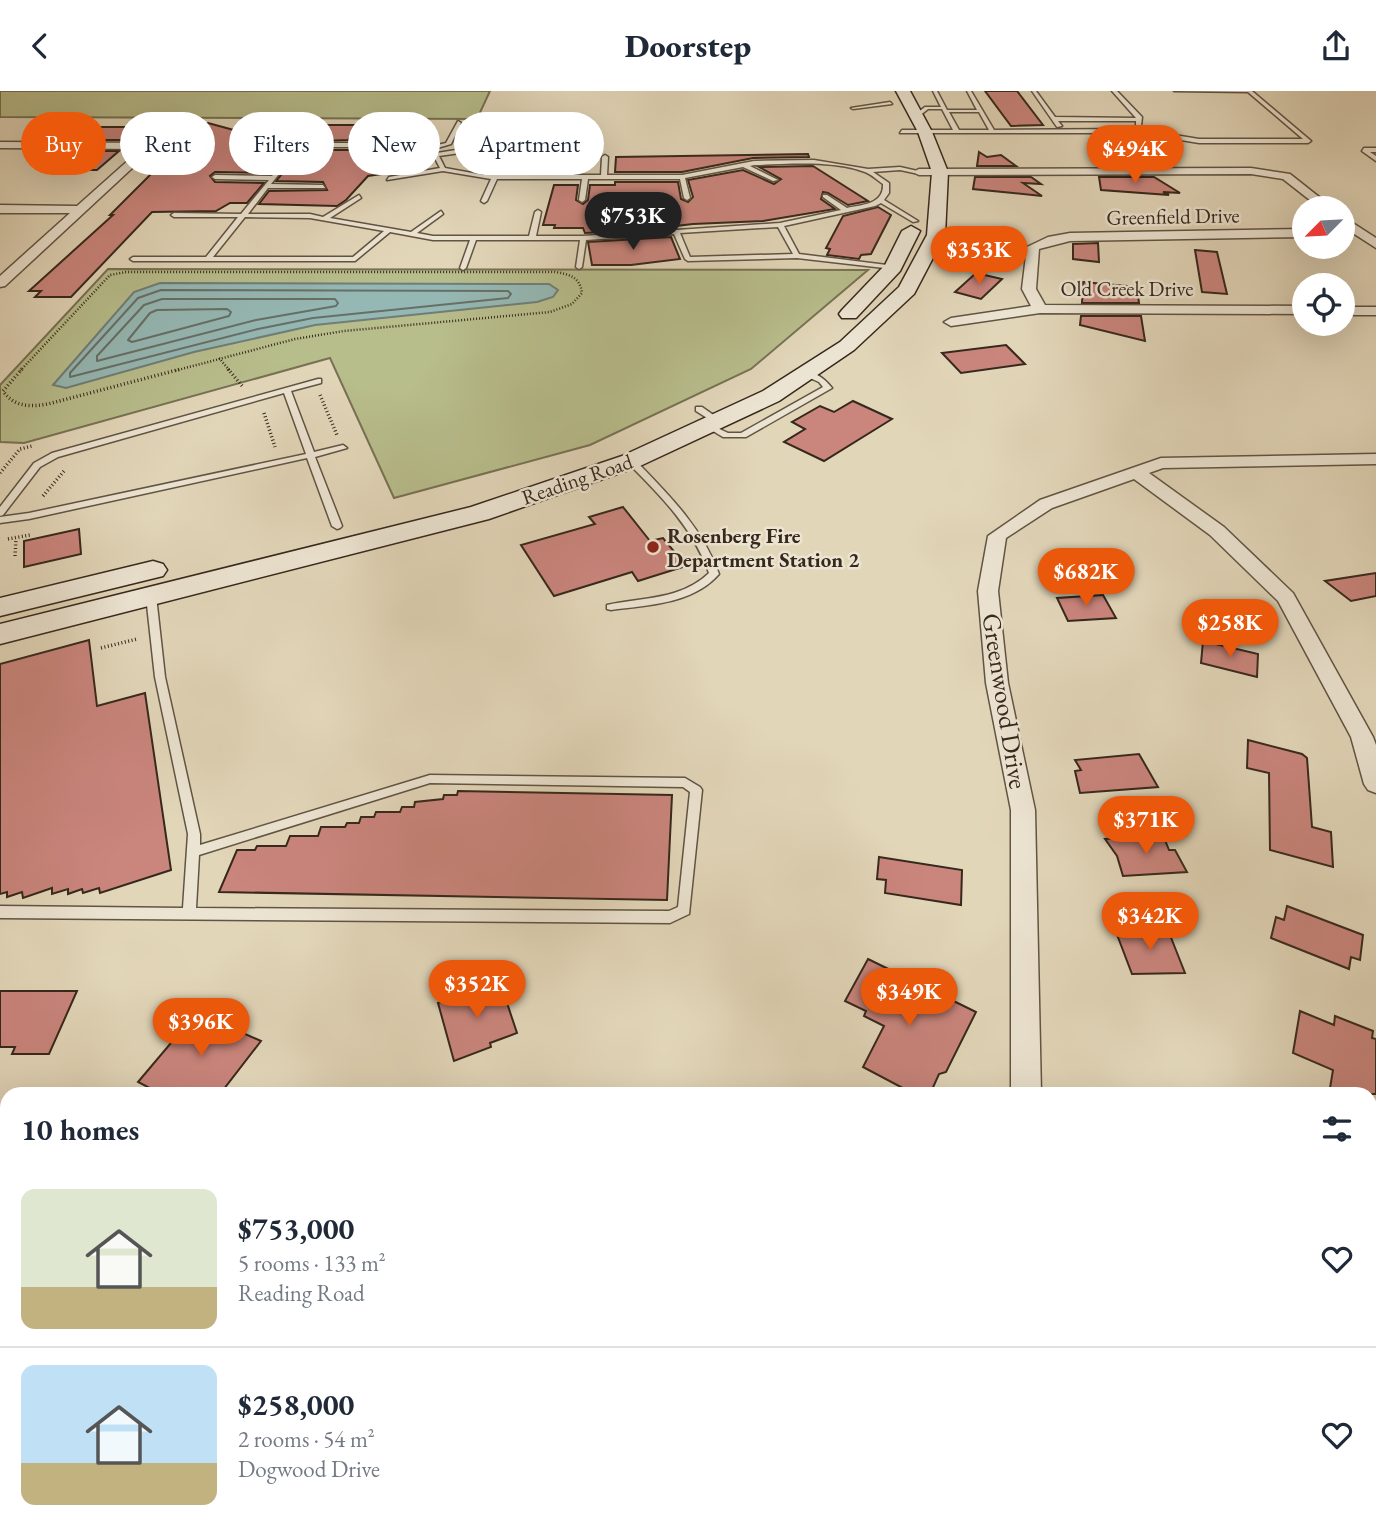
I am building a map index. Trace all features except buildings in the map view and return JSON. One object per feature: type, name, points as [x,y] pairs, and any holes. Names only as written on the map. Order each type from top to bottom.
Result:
[{"type":"main road","name":"Reading Road","points":[[0,634],[151,596],[771,396],[848,346],[907,290],[936,235],[929,172],[903,91]]},
{"type":"main road","name":"Reading Road","points":[[887,97],[915,127]]},
{"type":"main road","name":"Reading Road","points":[[256,546],[341,536],[480,513],[631,461],[708,418],[831,332],[866,299],[893,267],[915,221],[929,172]]},
{"type":"main road","points":[[0,607],[175,565]]},
{"type":"street","points":[[0,145],[151,146],[0,283]]},
{"type":"street","points":[[929,172],[1251,171],[1286,176],[1312,196]]},
{"type":"street","points":[[0,209],[80,210]]},
{"type":"street","points":[[1357,232],[1376,244]]},
{"type":"street","name":"Greenfield Drive","points":[[1040,309],[1029,289],[1033,247],[1044,243],[1070,237],[1292,233]]},
{"type":"street","name":"Old Creek Drive","points":[[951,322],[1040,309],[1292,310]]},
{"type":"street","points":[[1355,311],[1376,311]]},
{"type":"street","name":"Greenwood Drive","points":[[1026,1087],[1023,810],[997,683],[988,591],[997,536],[1046,504],[1161,463],[1376,459]]},
{"type":"street","points":[[1137,473],[1217,531],[1286,598],[1362,737],[1376,784]]},
{"type":"lane","points":[[935,91],[957,132]]},
{"type":"lane","points":[[969,91],[993,132]]},
{"type":"lane","points":[[1034,91],[1063,132]]},
{"type":"lane","points":[[1114,91],[1139,117],[1138,131]]},
{"type":"lane","points":[[981,111],[927,108],[915,127],[957,132],[1138,131],[1199,141],[1308,141],[1249,91],[1176,91]]},
{"type":"lane","points":[[853,108],[887,97]]},
{"type":"lane","points":[[1054,119],[1138,120]]},
{"type":"lane","points":[[440,146],[448,144],[454,131]]},
{"type":"lane","points":[[440,154],[481,148],[520,148],[511,177]]},
{"type":"lane","points":[[1376,150],[1364,150],[1376,159]]},
{"type":"lane","points":[[604,177],[606,157]]},
{"type":"lane","points":[[440,163],[443,169]]},
{"type":"lane","points":[[174,215],[325,218],[411,236],[583,238],[780,225],[846,211],[880,200],[887,190],[886,183],[868,171],[834,163]]},
{"type":"lane","points":[[389,179],[443,169],[472,176],[495,177],[682,177],[744,164],[872,164],[885,168],[929,172]]},
{"type":"lane","points":[[744,164],[775,180]]},
{"type":"lane","points":[[868,171],[885,168]]},
{"type":"lane","points":[[880,178],[929,172]]},
{"type":"lane","points":[[208,259],[275,175]]},
{"type":"lane","points":[[215,177],[273,178]]},
{"type":"lane","points":[[484,201],[495,177]]},
{"type":"lane","points":[[582,200],[585,177]]},
{"type":"lane","points":[[682,177],[687,198]]},
{"type":"lane","points":[[266,186],[323,187]]},
{"type":"lane","points":[[825,196],[846,211]]},
{"type":"lane","points":[[325,218],[359,197]]},
{"type":"lane","points":[[880,200],[915,221]]},
{"type":"lane","points":[[532,238],[538,212]]},
{"type":"lane","points":[[411,236],[441,213]]},
{"type":"lane","points":[[642,213],[646,235]]},
{"type":"lane","points":[[780,225],[797,256]]},
{"type":"lane","points":[[133,259],[355,259],[388,231]]},
{"type":"lane","points":[[677,233],[688,259],[797,256],[893,267]]},
{"type":"lane","points":[[463,268],[474,238]]},
{"type":"lane","points":[[579,267],[583,238]]},
{"type":"lane","points":[[0,513],[37,465],[54,455],[318,381]]},
{"type":"lane","points":[[286,389],[341,536]]},
{"type":"lane","points":[[0,520],[342,448]]},
{"type":"lane","points":[[611,607],[666,598],[706,584],[715,574],[708,551],[673,505],[631,461]]},
{"type":"lane","points":[[151,596],[160,677],[194,834],[189,913]]},
{"type":"lane","points":[[0,912],[670,917],[684,910],[696,790],[685,783],[429,779],[193,852]]},
{"type":"path","points":[[555,272],[576,279],[582,288],[582,293],[572,305],[550,312],[344,331],[280,342],[219,358],[40,405],[18,404],[8,399],[3,391],[114,273],[555,272]]},
{"type":"path","points":[[219,358],[244,395],[252,398]]},
{"type":"path","points":[[280,462],[263,409],[319,394],[342,448]]},
{"type":"path","points":[[16,556],[17,534],[67,467]]},
{"type":"path","points":[[101,648],[156,634]]},
{"type":"green space","points":[[0,91],[490,91],[480,112],[454,112],[454,119],[440,119],[440,112],[348,112],[348,118],[334,118],[334,112],[229,112],[229,118],[215,118],[215,112],[120,112],[120,118],[106,117],[106,112],[21,112],[21,117],[0,117]]},
{"type":"green space","points":[[108,269],[868,270],[751,369],[590,445],[394,498],[330,358],[24,443],[0,442],[0,385]]},
{"type":"water","points":[[160,283],[549,284],[558,290],[553,297],[537,302],[315,325],[194,352],[66,388],[53,385],[134,292]]},
{"type":"place","name":"Rosenberg Fire Department Station 2","points":[[653,547]]}]
